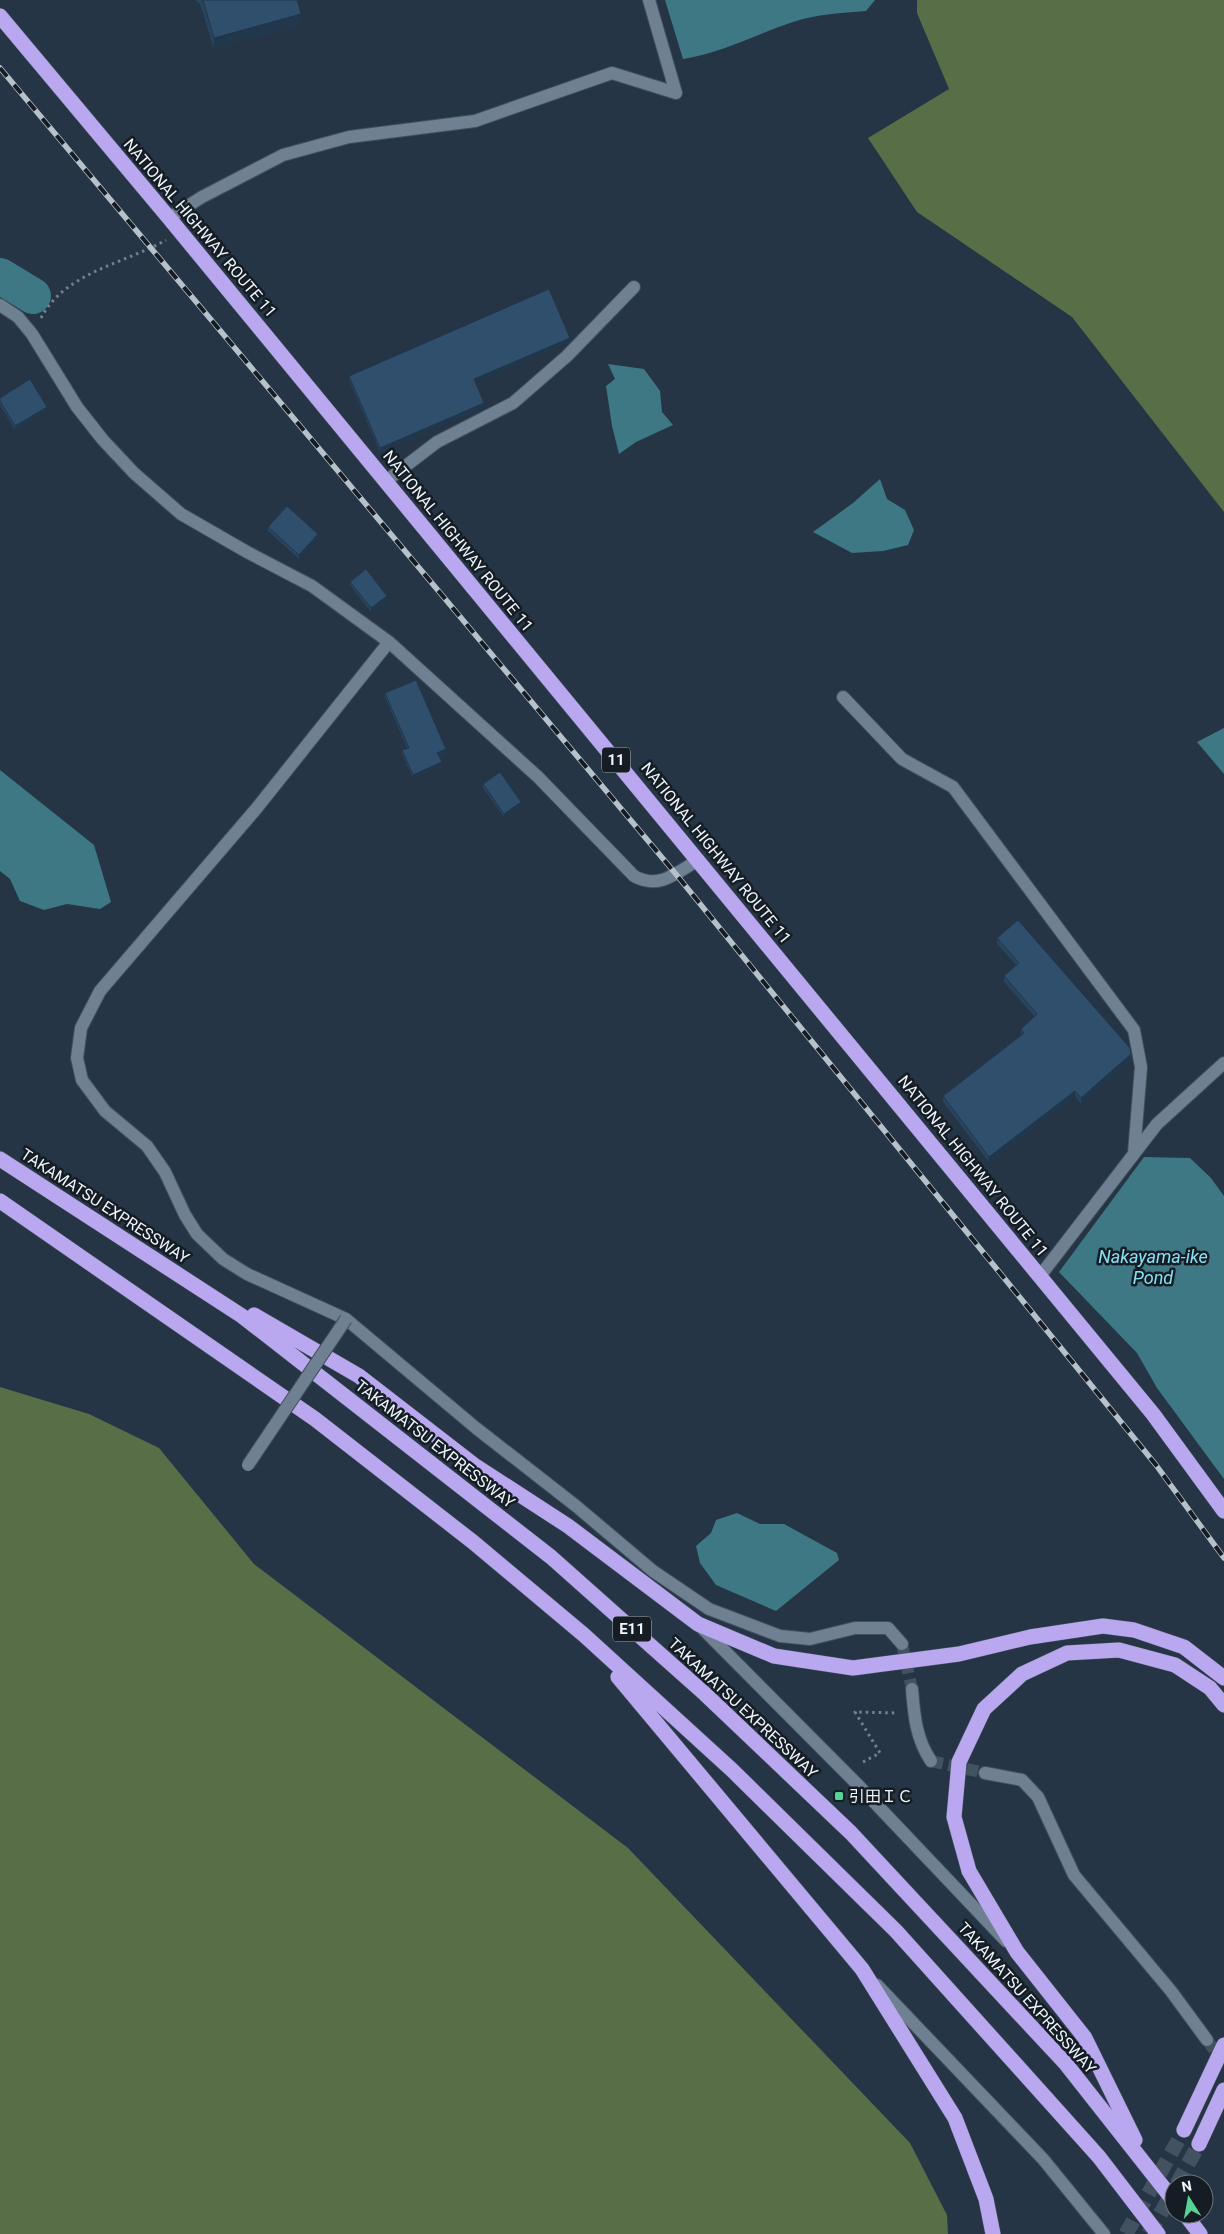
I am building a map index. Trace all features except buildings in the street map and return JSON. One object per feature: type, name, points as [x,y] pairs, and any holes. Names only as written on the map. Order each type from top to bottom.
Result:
[{"type":"highway","name":"NATIONAL HIGHWAY ROUTE 11","points":[[0,16],[386,480],[1153,1414],[1224,1511]]},
{"type":"highway","name":"TAKAMATSU EXPRESSWAY","points":[[0,1159],[242,1316],[535,1545],[705,1694],[851,1833],[1066,2064],[1164,2188]]},
{"type":"highway","name":"E11","points":[[0,1201],[315,1418],[473,1542],[584,1635],[732,1770],[896,1931],[1099,2157],[1158,2234]]},
{"type":"highway","points":[[144,1252],[360,1376],[474,1465],[568,1526],[698,1624],[774,1656],[853,1668],[959,1654],[1030,1637],[1103,1626],[1134,1630],[1184,1647],[1224,1678]]},
{"type":"highway","points":[[584,1635],[862,1969],[955,2118],[986,2198],[994,2234]]},
{"type":"highway","points":[[1147,2167],[1086,2038],[1017,1952],[969,1871],[954,1817],[959,1762],[984,1709],[1022,1674],[1066,1653],[1119,1650],[1175,1665],[1210,1688],[1224,1706]]},
{"type":"highway","points":[[1184,2130],[1224,2045]]},
{"type":"highway","points":[[1199,2144],[1224,2090]]},
{"type":"street","points":[[169,218],[202,197],[282,155],[349,137],[475,121],[612,73],[676,93],[649,0]]},
{"type":"street","points":[[386,480],[437,442],[512,403],[567,356],[634,286]]},
{"type":"street","points":[[0,305],[18,317],[32,334],[77,407],[103,440],[134,473],[181,514],[247,552],[312,586],[389,642],[538,777],[634,876],[650,882],[666,879],[698,860]]},
{"type":"street","points":[[389,642],[256,809],[100,991],[82,1028],[77,1058],[82,1080],[105,1111],[147,1146],[165,1172],[197,1234],[223,1259],[247,1274],[346,1319],[476,1428],[576,1506],[653,1571],[709,1609],[780,1636],[810,1639],[855,1628],[888,1628],[902,1644]]},
{"type":"street","points":[[843,697],[902,759],[953,787],[1134,1030],[1140,1067],[1134,1153]]},
{"type":"street","points":[[1040,1276],[1158,1124],[1189,1093],[1224,1063]]},
{"type":"street","points":[[248,1465],[346,1319]]},
{"type":"street","points":[[698,1624],[856,1784],[1017,1952]]},
{"type":"street","points":[[912,1689],[914,1713],[921,1746],[931,1760]]},
{"type":"street","points":[[985,1773],[1022,1780],[1038,1797],[1074,1875],[1171,1991],[1207,2040]]},
{"type":"street","points":[[862,1969],[1043,2158],[1104,2234]]},
{"type":"path","points":[[32,334],[46,309],[61,291],[86,276],[151,248],[180,231]]},
{"type":"path","points":[[863,1762],[880,1753],[855,1712],[914,1713]]},
{"type":"shaded area","points":[[917,0],[1224,0],[1224,512],[1072,317],[917,212],[868,138],[949,89],[917,13]]},
{"type":"shaded area","points":[[0,1387],[89,1414],[159,1448],[254,1564],[628,1848],[910,2143],[947,2215],[948,2234],[0,2234]]},
{"type":"water","points":[[665,0],[875,0],[866,11],[802,19],[725,48],[683,59]]},
{"type":"water","points":[[608,364],[644,369],[660,391],[662,412],[673,425],[636,442],[619,454],[612,426],[606,386],[615,379]]},
{"type":"water","points":[[880,479],[887,499],[905,510],[914,530],[908,545],[883,551],[852,553],[813,532],[853,503]]},
{"type":"water","points":[[1224,728],[1224,774],[1197,742]]},
{"type":"water","points":[[0,770],[94,845],[111,902],[100,909],[67,904],[44,910],[20,901],[10,879],[0,871]]},
{"type":"water","name":"Nakayama-ike Pond","points":[[1144,1157],[1190,1158],[1211,1178],[1224,1196],[1224,1479],[1157,1388],[1137,1353],[1059,1272]]},
{"type":"water","points":[[737,1513],[760,1524],[784,1524],[837,1553],[839,1560],[776,1611],[716,1585],[700,1563],[696,1546],[711,1533],[716,1520]]},
{"type":"waterway","points":[[0,276],[33,296]]},
{"type":"tunnel","points":[[902,1644],[912,1689]]},
{"type":"tunnel","points":[[931,1761],[985,1773]]},
{"type":"tunnel","points":[[1207,2040],[1224,2063]]},
{"type":"tunnel","points":[[1126,2234],[1184,2130]]},
{"type":"tunnel","points":[[1182,2174],[1199,2144]]},
{"type":"tunnel","points":[[1149,2234],[1164,2208]]},
{"type":"railway","points":[[0,68],[675,873],[1156,1465],[1224,1558]]},
{"type":"place","name":"引田ＩＣ","points":[[839,1796]]}]
